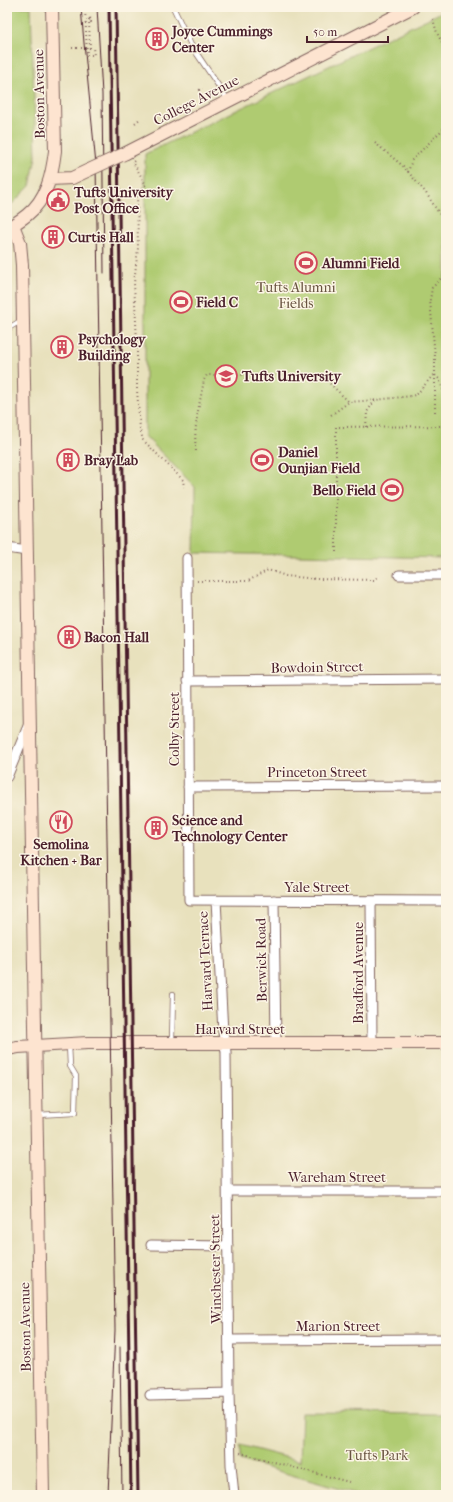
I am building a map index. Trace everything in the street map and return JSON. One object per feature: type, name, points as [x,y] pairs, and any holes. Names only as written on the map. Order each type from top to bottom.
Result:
[{"type":"street","name":"Boston Avenue","points":[[50,179],[55,151],[52,7]]},
{"type":"street","name":"College Avenue","points":[[50,179],[72,178],[89,170],[413,7]]},
{"type":"street","points":[[10,227],[26,216],[37,205],[50,179]]},
{"type":"street","name":"Boston Avenue","points":[[10,227],[22,250],[31,721],[34,1046],[43,1495]]},
{"type":"street","points":[[7,548],[28,551]]},
{"type":"street","name":"Colby Street","points":[[187,558],[189,900]]},
{"type":"street","points":[[399,575],[446,575]]},
{"type":"street","name":"Bowdoin Street","points":[[188,681],[446,679]]},
{"type":"street","points":[[7,777],[31,721]]},
{"type":"street","name":"Princeton Street","points":[[188,788],[446,786]]},
{"type":"street","name":"Yale Street","points":[[189,900],[446,901]]},
{"type":"street","name":"Harvard Terrace","points":[[216,900],[223,1032],[225,1043]]},
{"type":"street","name":"Berwick Road","points":[[274,900],[276,1044]]},
{"type":"street","name":"Bradford Avenue","points":[[371,901],[372,1044]]},
{"type":"street","name":"Winchester Street","points":[[225,1043],[228,1191],[229,1393],[234,1495]]},
{"type":"street","name":"Harvard Street","points":[[7,1049],[69,1044],[446,1043]]},
{"type":"street","name":"Wareham Street","points":[[228,1191],[446,1191]]},
{"type":"street","points":[[151,1245],[228,1246]]},
{"type":"street","name":"Marion Street","points":[[229,1340],[446,1339]]},
{"type":"street","points":[[150,1395],[229,1393]]},
{"type":"lane","points":[[173,7],[191,45],[228,100]]},
{"type":"lane","points":[[7,329],[23,319]]},
{"type":"lane","points":[[172,1044],[173,994]]},
{"type":"lane","points":[[36,1115],[75,1113],[76,1076],[70,1066],[69,1044]]},
{"type":"path","points":[[72,48],[77,48],[90,48],[93,48],[94,55],[87,56],[86,20],[85,7]]},
{"type":"path","points":[[433,18],[437,33],[446,50]]},
{"type":"path","points":[[86,20],[90,20],[90,48]]},
{"type":"path","points":[[199,90],[203,89]]},
{"type":"path","points":[[135,123],[141,118]]},
{"type":"path","points":[[408,172],[412,160],[446,126]]},
{"type":"path","points":[[375,143],[408,172],[426,194],[444,220],[446,240]]},
{"type":"path","points":[[131,150],[141,158],[133,162],[146,185],[137,191],[138,248],[134,283],[137,342],[137,390],[140,429],[143,440],[183,480],[184,487]]},
{"type":"path","points":[[435,412],[435,357],[430,300],[432,288],[446,273]]},
{"type":"path","points":[[434,374],[439,379],[446,397]]},
{"type":"path","points":[[331,415],[349,402],[412,396],[417,394],[434,374]]},
{"type":"path","points":[[196,451],[196,420],[204,380],[207,375],[320,375],[349,402]]},
{"type":"path","points":[[366,427],[367,412],[375,400]]},
{"type":"path","points":[[336,552],[336,427],[446,426]]},
{"type":"path","points":[[196,582],[248,581],[268,570],[286,576],[317,579],[375,580],[378,576]]},
{"type":"path","points":[[231,1450],[349,1482]]},
{"type":"green space","points":[[7,7],[31,7],[36,157],[30,186],[7,209]]},
{"type":"green space","name":"Tufts Alumni Fields","points":[[446,10],[446,558],[194,553],[195,487],[145,436],[145,154]]},
{"type":"green space","name":"Tufts Park","points":[[302,1413],[446,1414],[446,1495],[360,1495],[240,1460],[240,1445],[300,1461]]},
{"type":"tram line","points":[[81,7],[96,165],[115,1330],[108,1495]]},
{"type":"tram line","points":[[97,7],[102,94],[104,273]]},
{"type":"tram line","points":[[120,1347],[122,1495]]},
{"type":"railway","points":[[109,7],[131,1495]]},
{"type":"railway","points":[[116,7],[138,1495]]},
{"type":"place","name":"Joyce Cummings Center","points":[[157,39]]},
{"type":"place","name":"Tufts University Post Office","points":[[58,200]]},
{"type":"place","name":"Curtis Hall","points":[[53,237]]},
{"type":"place","name":"Alumni Field","points":[[306,263]]},
{"type":"place","name":"Field C","points":[[181,302]]},
{"type":"place","name":"Psychology Building","points":[[62,347]]},
{"type":"place","name":"Tufts University","points":[[226,376]]},
{"type":"place","name":"Bray Lab","points":[[68,460]]},
{"type":"place","name":"Daniel Ounjian Field","points":[[262,460]]},
{"type":"place","name":"Bello Field","points":[[392,490]]},
{"type":"place","name":"Bacon Hall","points":[[69,637]]},
{"type":"place","name":"Semolina Kitchen + Bar","points":[[61,822]]},
{"type":"place","name":"Science and Technology Center","points":[[156,828]]}]
